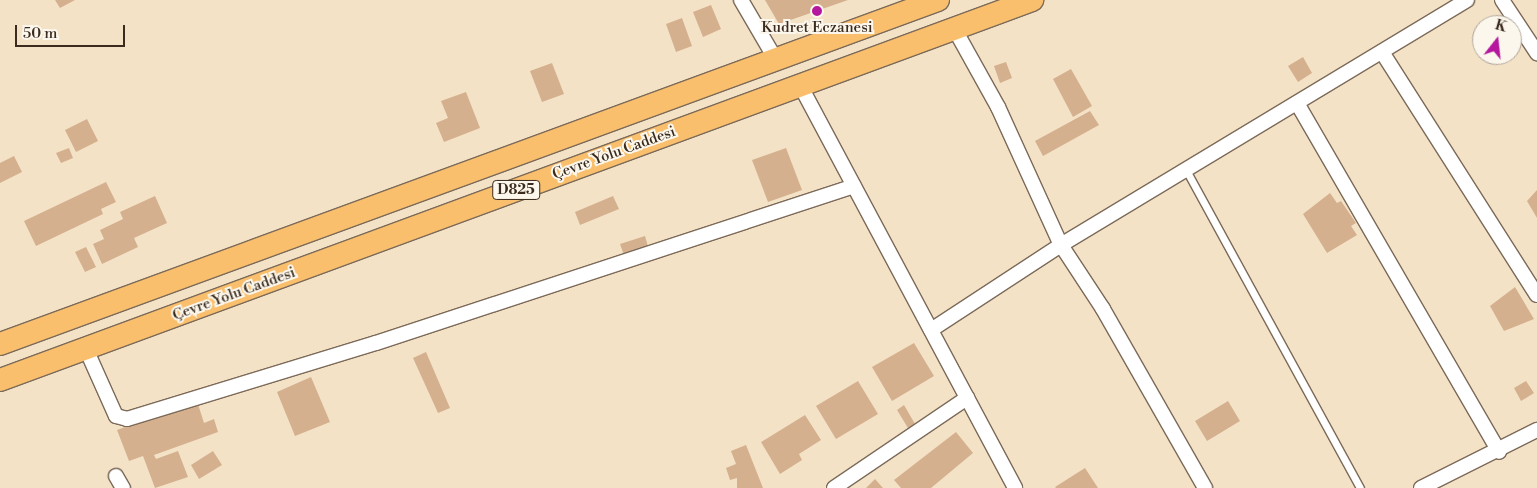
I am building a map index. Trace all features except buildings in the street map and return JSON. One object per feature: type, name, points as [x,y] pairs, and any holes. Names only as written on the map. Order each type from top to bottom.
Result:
[{"type":"highway","name":"Çevre Yolu Caddesi","points":[[0,344],[776,60],[905,6],[938,0]]},
{"type":"highway","name":"Çevre Yolu Caddesi","points":[[0,380],[1032,0]]},
{"type":"street","points":[[741,0],[776,60]]},
{"type":"street","points":[[931,330],[1061,246],[1467,0],[1471,0]]},
{"type":"street","points":[[1502,0],[1537,53]]},
{"type":"street","points":[[954,28],[998,107],[1061,246],[1205,488]]},
{"type":"street","points":[[1382,52],[1537,295]]},
{"type":"street","points":[[800,85],[1015,488]]},
{"type":"street","points":[[1297,103],[1499,452]]},
{"type":"street","points":[[86,348],[116,416],[127,419],[385,340],[854,186]]},
{"type":"street","points":[[834,488],[967,398]]},
{"type":"street","points":[[1421,488],[1499,452],[1537,430]]},
{"type":"street","points":[[116,476],[124,488]]},
{"type":"lane","points":[[1186,170],[1360,488]]},
{"type":"place","name":"Kudret Eczanesi","points":[[817,11]]}]
